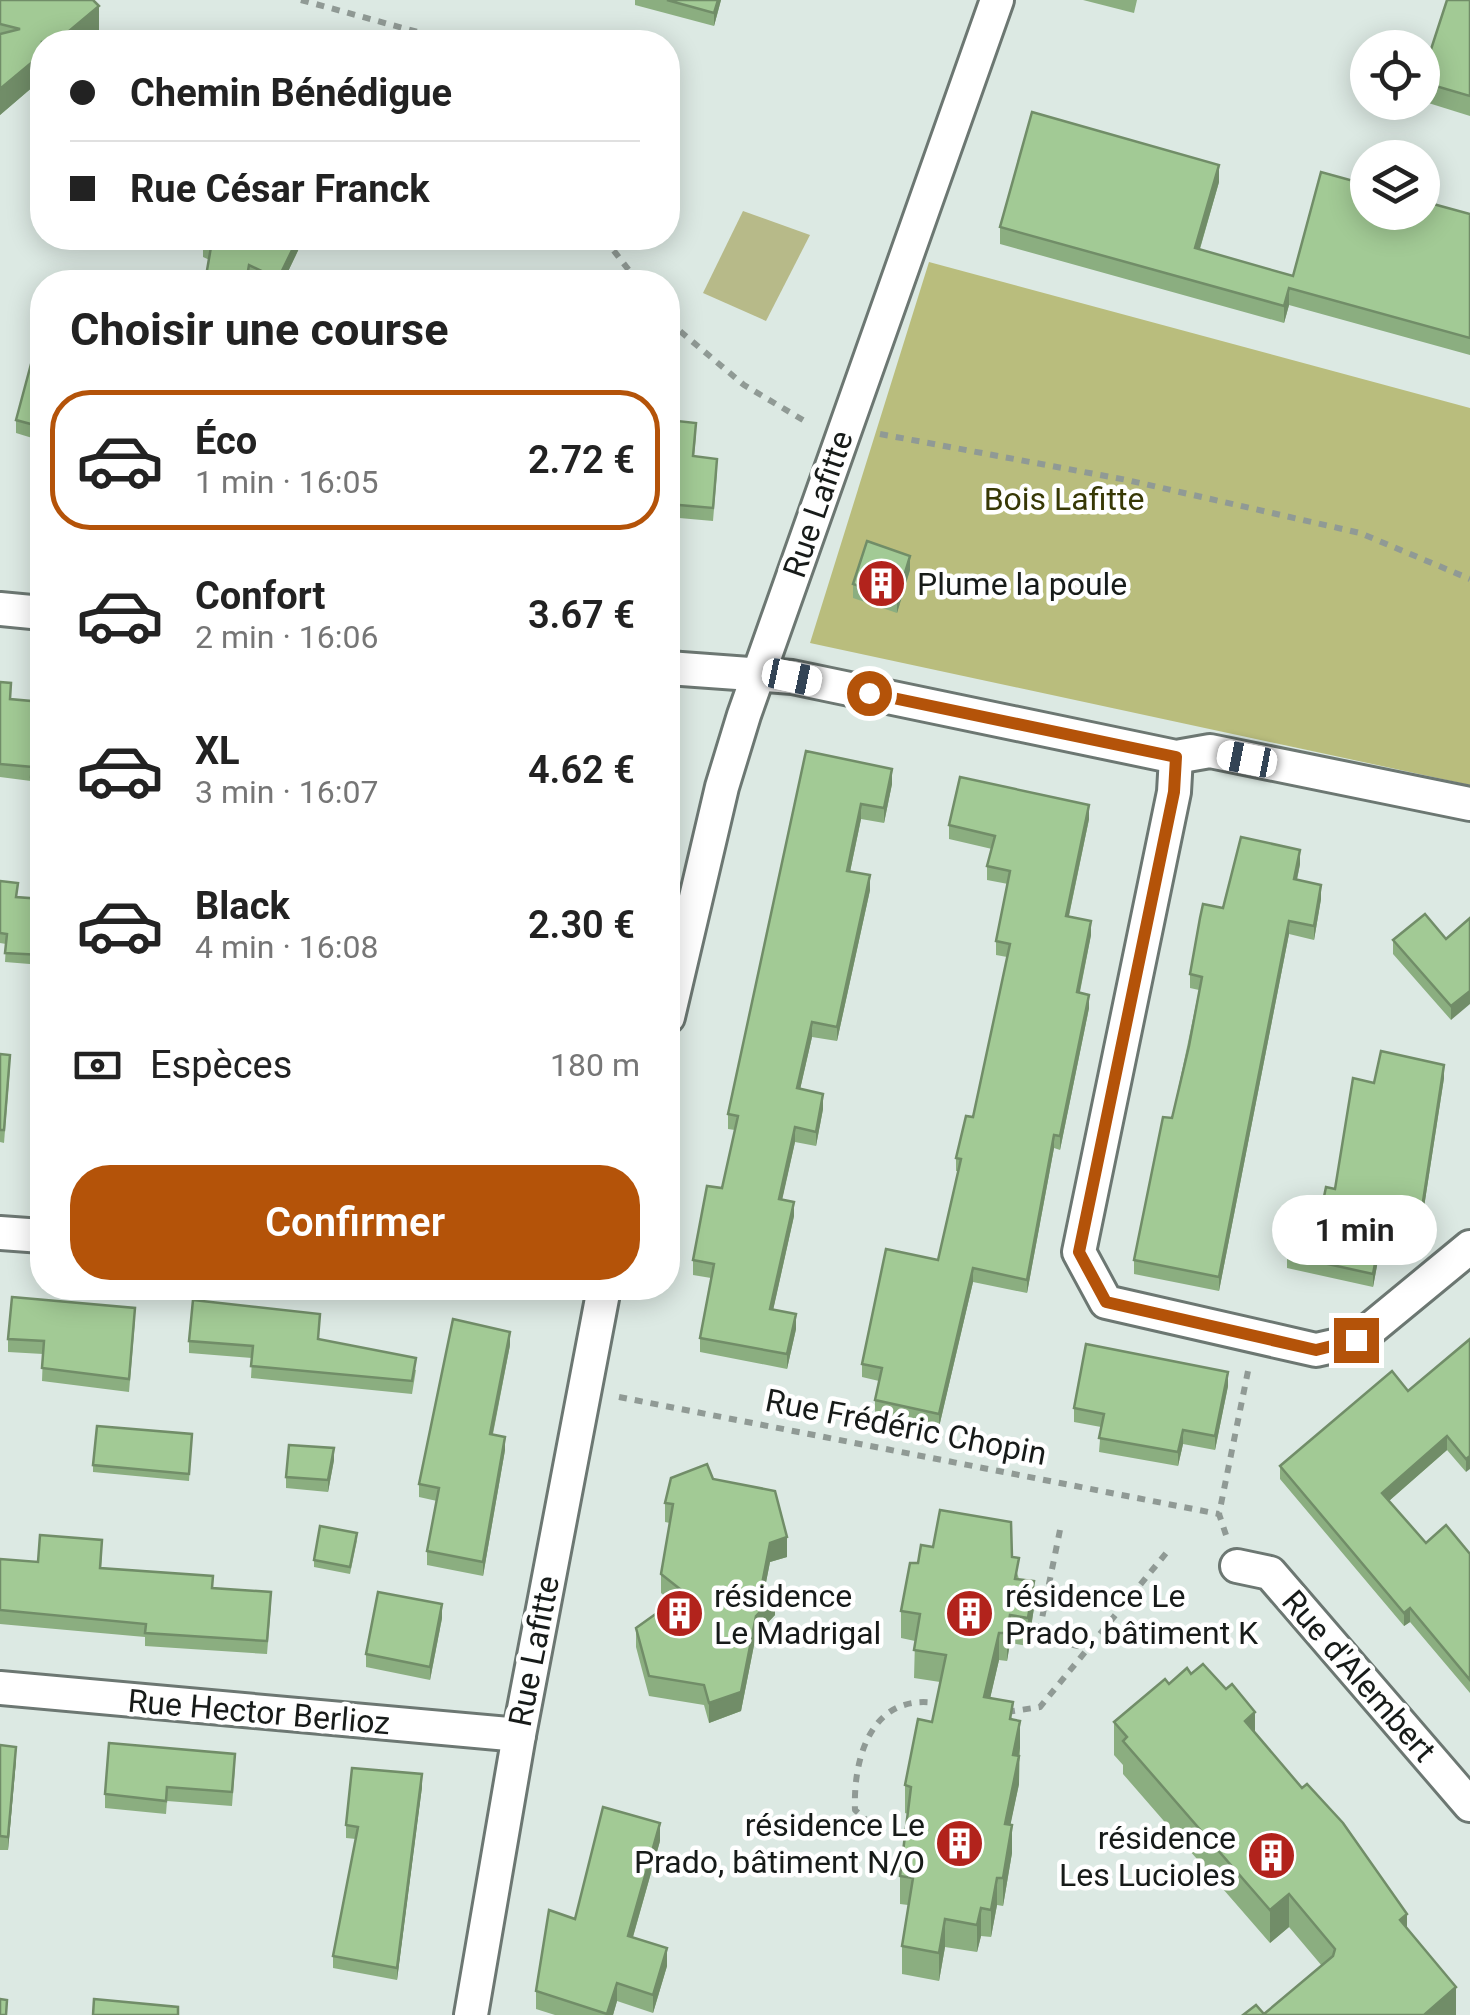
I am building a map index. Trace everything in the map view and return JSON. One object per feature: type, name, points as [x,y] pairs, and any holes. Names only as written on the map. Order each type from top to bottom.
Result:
[{"type":"street","name":"Rue Lafitte","points":[[680,966],[722,787],[758,674],[996,0]]},
{"type":"street","points":[[0,609],[30,611]]},
{"type":"street","points":[[680,669],[758,674],[1176,757],[1210,752],[1470,804]]},
{"type":"street","points":[[1176,757],[1174,792],[1079,1252],[1106,1302],[1316,1350],[1356,1340],[1470,1248]]},
{"type":"street","points":[[0,1233],[30,1235]]},
{"type":"street","name":"Rue Lafitte","points":[[471,2015],[583,1390],[593,1300]]},
{"type":"street","name":"Rue d'Alembert","points":[[1237,1566],[1270,1573],[1470,1805]]},
{"type":"street","name":"Rue Hector Berlioz","points":[[0,1688],[519,1734]]},
{"type":"path","points":[[301,0],[410,30]]},
{"type":"path","points":[[613,250],[629,270]]},
{"type":"path","points":[[680,332],[744,385],[842,435],[1127,480],[1360,533],[1470,579]]},
{"type":"path","points":[[1237,1566],[1219,1514],[1255,1336]]},
{"type":"path","name":"Rue Frédéric Chopin","points":[[583,1390],[1219,1514]]},
{"type":"path","points":[[1060,1530],[1038,1638],[1088,1648]]},
{"type":"path","points":[[998,1712],[1040,1707],[1167,1552]]},
{"type":"path","points":[[882,1834],[854,1810],[854,1772],[868,1732],[898,1708],[925,1701],[945,1704]]},
{"type":"green space","points":[[743,211],[810,235],[766,321],[703,293]]},
{"type":"green space","name":"Bois Lafitte","points":[[929,262],[1470,408],[1470,785],[810,643]]},
{"type":"building","points":[[0,0],[93,0],[99,6],[70,30],[30,30],[30,64],[0,89],[0,34],[20,29],[0,24]]},
{"type":"building","points":[[667,0],[718,0],[714,13]]},
{"type":"building","points":[[1447,0],[1470,0],[1470,96],[1440,87],[1437,30]]},
{"type":"building","points":[[1032,112],[1219,165],[1195,248],[1293,276],[1321,172],[1350,180],[1350,230],[1440,230],[1440,206],[1470,214],[1470,338],[1289,288],[1284,306],[1000,227]]},
{"type":"building","points":[[210,250],[292,250],[282,270],[259,270],[249,265],[248,270],[207,270]]},
{"type":"building","points":[[30,368],[30,424],[16,420]]},
{"type":"building","points":[[680,421],[696,423],[693,456],[717,459],[713,508],[680,505]]},
{"type":"building","name":"Plume la poule","points":[[867,541],[910,556],[897,599],[853,584]]},
{"type":"building","points":[[0,682],[11,683],[10,699],[30,701],[30,767],[0,764]]},
{"type":"building","points":[[806,751],[892,769],[884,808],[861,804],[847,871],[870,875],[837,1027],[812,1022],[797,1088],[823,1094],[816,1132],[795,1127],[779,1199],[794,1202],[770,1309],[796,1314],[787,1354],[700,1338],[714,1264],[693,1260],[707,1186],[722,1188],[738,1116],[728,1114]]},
{"type":"building","points":[[960,777],[1089,805],[1066,916],[1091,921],[1077,992],[1089,995],[1060,1136],[1054,1135],[1027,1280],[973,1268],[939,1414],[875,1400],[882,1368],[862,1364],[886,1249],[938,1260],[961,1159],[956,1158],[966,1116],[973,1117],[1010,944],[996,941],[1010,871],[987,866],[995,836],[949,825]]},
{"type":"building","points":[[1241,837],[1300,850],[1294,879],[1321,885],[1314,926],[1289,921],[1219,1277],[1134,1260],[1163,1117],[1172,1118],[1189,1046],[1202,977],[1190,974],[1203,904],[1223,908]]},
{"type":"building","points":[[0,881],[18,883],[16,897],[30,898],[30,954],[5,953],[7,934],[0,933]]},
{"type":"building","points":[[1425,914],[1446,939],[1470,918],[1470,991],[1451,1006],[1393,940]]},
{"type":"building","points":[[1381,1051],[1444,1065],[1422,1208],[1387,1200],[1373,1274],[1287,1255],[1295,1215],[1319,1221],[1326,1187],[1335,1189],[1353,1078],[1374,1083]]},
{"type":"building","points":[[0,1054],[10,1055],[4,1130],[0,1130]]},
{"type":"building","points":[[12,1297],[135,1308],[129,1379],[42,1368],[44,1341],[8,1339]]},
{"type":"building","points":[[193,1300],[320,1314],[318,1339],[416,1358],[412,1381],[251,1366],[253,1346],[189,1341]]},
{"type":"building","points":[[453,1319],[510,1332],[490,1434],[505,1437],[483,1562],[427,1551],[439,1488],[419,1484]]},
{"type":"building","points":[[1470,1339],[1470,1456],[1466,1459],[1447,1436],[1382,1493],[1426,1543],[1446,1525],[1470,1554],[1470,1680],[1410,1608],[1404,1613],[1280,1466],[1392,1371],[1408,1391]]},
{"type":"building","points":[[1086,1344],[1228,1372],[1215,1436],[1183,1430],[1178,1452],[1099,1438],[1104,1414],[1074,1408]]},
{"type":"building","points":[[97,1426],[192,1434],[189,1474],[93,1465]]},
{"type":"building","points":[[289,1445],[334,1448],[328,1480],[286,1477]]},
{"type":"building","points":[[707,1464],[713,1479],[775,1491],[787,1537],[770,1543],[762,1584],[775,1596],[756,1616],[741,1692],[709,1703],[704,1685],[649,1676],[636,1628],[685,1593],[661,1574],[673,1504],[665,1503],[671,1478]]},
{"type":"building","points":[[940,1510],[1011,1522],[1012,1557],[1019,1558],[1015,1579],[1034,1581],[1028,1618],[1010,1615],[1007,1633],[999,1633],[984,1697],[1013,1702],[1010,1719],[1020,1721],[1013,1755],[1019,1756],[1005,1824],[1012,1825],[1003,1878],[997,1878],[991,1910],[981,1908],[977,1925],[945,1919],[939,1953],[902,1946],[913,1878],[900,1876],[911,1787],[905,1785],[918,1719],[932,1722],[946,1655],[914,1650],[920,1614],[901,1611],[910,1563],[918,1563],[921,1545],[933,1547]]},
{"type":"building","points":[[320,1526],[357,1533],[350,1567],[314,1560]]},
{"type":"building","points":[[40,1535],[102,1540],[100,1568],[213,1576],[212,1588],[271,1592],[267,1641],[145,1633],[146,1624],[0,1610],[0,1559],[38,1562]]},
{"type":"building","points":[[378,1592],[442,1604],[430,1667],[366,1654]]},
{"type":"building","name":"résidence Les Lucioles","points":[[1203,1664],[1226,1689],[1232,1684],[1255,1712],[1245,1721],[1302,1788],[1307,1784],[1343,1823],[1407,1914],[1400,1920],[1456,1987],[1424,2015],[1243,2015],[1256,2005],[1264,2014],[1333,1956],[1335,1949],[1289,1894],[1270,1910],[1123,1741],[1127,1737],[1114,1722],[1165,1679],[1169,1684],[1187,1668],[1191,1674]]},
{"type":"building","points":[[109,1743],[235,1754],[232,1792],[167,1787],[166,1801],[105,1794]]},
{"type":"building","points":[[0,1745],[16,1747],[8,1837],[0,1836]]},
{"type":"building","points":[[352,1768],[422,1774],[397,1968],[333,1956],[358,1827],[346,1825]]},
{"type":"building","points":[[603,1807],[660,1823],[628,1936],[667,1948],[653,1995],[617,1983],[607,2014],[536,1991],[549,1910],[575,1919]]},
{"type":"building","points":[[0,1999],[7,2000],[6,2015],[0,2015]]},
{"type":"building","points":[[94,1999],[178,2007],[178,2015],[93,2015]]},
{"type":"place","name":"Plume la poule","points":[[882,584]]},
{"type":"place","name":"résidence Le Madrigal","points":[[679,1614]]},
{"type":"place","name":"résidence Le Prado, bâtiment K","points":[[970,1614]]},
{"type":"place","name":"résidence Le Prado, bâtiment N/O","points":[[960,1843]]},
{"type":"place","name":"résidence Les Lucioles","points":[[1271,1856]]},
{"type":"route","points":[[869,693],[1176,757],[1174,792],[1079,1252],[1106,1302],[1316,1350],[1356,1340]]}]
